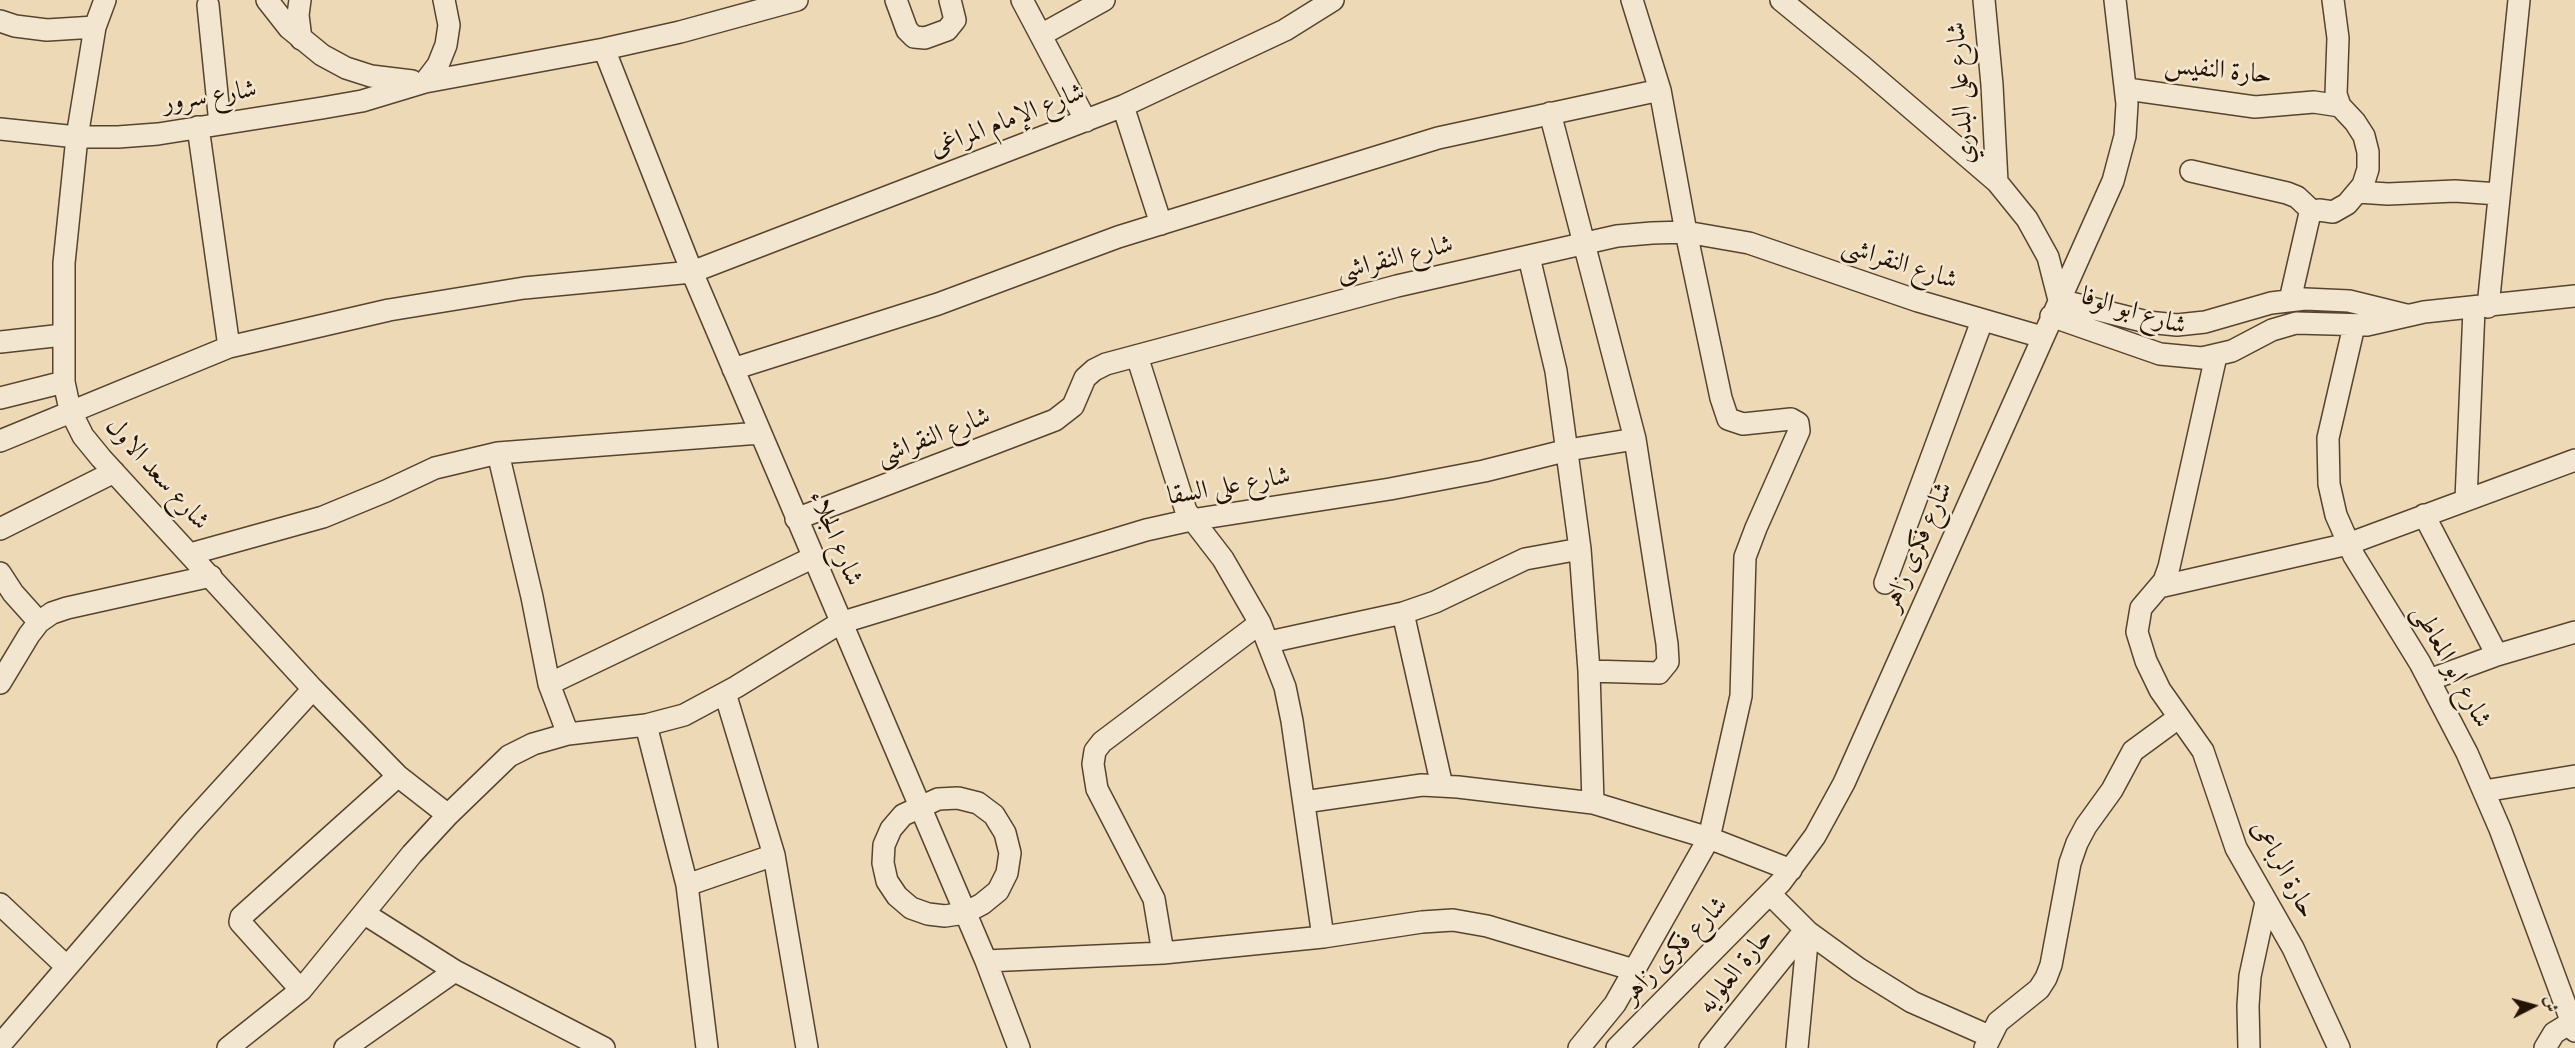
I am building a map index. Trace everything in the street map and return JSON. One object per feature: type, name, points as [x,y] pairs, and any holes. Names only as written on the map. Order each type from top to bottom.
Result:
[{"type":"street","name":"شارع سعد الاول","points":[[105,0],[95,27],[77,137],[64,263],[64,382],[70,411],[83,436],[114,472],[313,689],[398,776],[448,815]]},
{"type":"street","points":[[267,0],[301,39],[322,55],[346,68],[398,81],[425,82],[604,49],[691,29],[797,0]]},
{"type":"street","points":[[300,0],[298,15],[301,39]]},
{"type":"street","points":[[425,82],[438,65],[446,45],[449,25],[444,0]]},
{"type":"street","points":[[896,0],[907,30],[914,37],[925,38],[947,30],[954,20],[950,0]]},
{"type":"street","points":[[1022,0],[1086,121]]},
{"type":"street","points":[[1041,35],[1104,0]]},
{"type":"street","name":"شارع الإمام المراغى","points":[[0,441],[229,347],[389,310],[434,302],[524,288],[692,272],[1123,106],[1285,30],[1333,0]]},
{"type":"street","points":[[1579,1048],[1615,1004],[1709,838],[1741,696],[1745,557],[1799,431],[1798,423],[1791,419],[1743,424],[1728,419],[1721,398],[1686,232],[1660,90],[1632,0]]},
{"type":"street","points":[[1781,0],[1863,67],[1996,182],[2027,219],[2048,257],[2055,308]]},
{"type":"street","name":"شارع على البدري","points":[[1984,0],[1993,95],[1996,182]]},
{"type":"street","name":"شارع فكرى زاهر","points":[[1617,1048],[1791,870],[1815,836],[1844,783],[2118,166],[2127,120],[2127,89],[2115,0]]},
{"type":"street","points":[[2191,171],[2287,193],[2297,197],[2313,212],[2337,211],[2358,192],[2368,169],[2366,144],[2360,129],[2340,106],[2336,94],[2338,45],[2332,0]]},
{"type":"street","points":[[2466,500],[2481,308],[2499,194],[2519,0]]},
{"type":"street","points":[[208,5],[220,124]]},
{"type":"street","points":[[0,21],[15,26],[47,30],[95,27]]},
{"type":"street","name":"شارع الجلاء","points":[[604,49],[692,272],[812,558],[986,961],[1019,1048]]},
{"type":"street","name":"شارع سرور","points":[[0,129],[77,137],[158,134],[362,101],[425,82]]},
{"type":"street","name":"حارة النفيس","points":[[2127,89],[2255,107],[2314,102],[2340,106]]},
{"type":"street","points":[[733,369],[947,300],[1161,224],[1438,138],[1660,90]]},
{"type":"street","points":[[1123,106],[1161,224]]},
{"type":"street","points":[[1550,112],[1635,439],[1667,644],[1668,662],[1659,673],[1589,672]]},
{"type":"street","points":[[198,127],[229,347]]},
{"type":"street","points":[[2358,192],[2388,194],[2455,191],[2499,194]]},
{"type":"street","points":[[2290,300],[2307,219],[2313,212]]},
{"type":"street","name":"شارع النقراشى","points":[[796,519],[1055,420],[1073,406],[1085,378],[1094,370],[1137,356],[1397,286],[1629,235],[1686,232],[1749,243],[1982,321],[2042,337]]},
{"type":"street","points":[[1529,257],[1556,371],[1581,549],[1589,672],[1593,803]]},
{"type":"street","name":"شارع ابو الوفا","points":[[2055,308],[2160,354],[2188,358],[2216,356],[2247,345],[2272,330],[2296,323],[2321,322],[2354,326],[2380,323],[2406,315],[2575,296]]},
{"type":"street","name":"شارع ابو الوفا","points":[[2055,308],[2176,325],[2205,322],[2290,300],[2349,301],[2406,315]]},
{"type":"street","points":[[1885,583],[1982,321]]},
{"type":"street","name":"شارع ابو المعاطى","points":[[2354,326],[2328,438],[2327,454],[2332,500],[2348,544],[2429,680],[2484,791],[2573,1026]]},
{"type":"street","points":[[0,342],[63,335]]},
{"type":"street","points":[[1137,356],[1177,489],[1191,520],[1223,559],[1264,632],[1285,687],[1323,937]]},
{"type":"street","name":"حارة الرباعى","points":[[2216,356],[2170,560],[2159,587],[2141,608],[2137,632],[2155,681],[2178,718],[2203,751],[2236,848],[2301,964],[2339,1048]]},
{"type":"street","points":[[0,398],[64,382]]},
{"type":"street","points":[[190,554],[324,517],[435,468],[498,453],[760,433]]},
{"type":"street","name":"شارع على السقا","points":[[228,1048],[301,990],[412,854],[448,815],[509,756],[533,744],[568,734],[646,725],[684,715],[725,693],[840,623],[1146,530],[1191,520],[1390,489],[1484,471],[1568,450],[1635,439]]},
{"type":"street","points":[[498,453],[532,597],[549,684],[568,734]]},
{"type":"street","points":[[2159,587],[2348,544],[2575,460]]},
{"type":"street","points":[[0,529],[114,472]]},
{"type":"street","points":[[2424,515],[2497,655]]},
{"type":"street","points":[[1163,953],[1154,899],[1096,789],[1093,764],[1095,751],[1101,742],[1264,632],[1403,613],[1435,602],[1525,559],[1581,549]]},
{"type":"street","points":[[549,684],[812,558]]},
{"type":"street","points":[[0,573],[7,596],[39,622]]},
{"type":"street","points":[[0,684],[24,642],[39,622],[52,613],[211,576]]},
{"type":"street","points":[[1403,613],[1442,786]]},
{"type":"street","points":[[2429,680],[2497,655],[2575,632]]},
{"type":"street","points":[[0,1045],[189,825],[313,689]]},
{"type":"street","points":[[725,693],[774,855],[807,1048]]},
{"type":"street","points":[[1770,894],[1807,931],[1894,992],[1987,1042],[1998,1022],[2008,1011],[2039,989],[2046,978],[2051,965],[2070,863],[2086,826],[2112,790],[2133,751],[2178,718]]},
{"type":"street","points":[[646,725],[687,885],[707,1048]]},
{"type":"street","points":[[301,990],[240,922],[241,917],[398,776]]},
{"type":"street","points":[[2484,791],[2575,776]]},
{"type":"street","points":[[1304,802],[1422,785],[1593,803],[1709,838],[1791,870]]},
{"type":"street","points":[[958,798],[978,803],[994,815],[1005,833],[1010,853],[1007,873],[998,891],[982,904],[965,913],[945,916],[928,915],[911,908],[897,896],[887,881],[883,863],[884,845],[891,829],[903,815],[919,806],[938,799],[958,798]]},
{"type":"street","points":[[687,885],[774,855]]},
{"type":"street","points":[[2248,1048],[2250,976],[2266,902]]},
{"type":"street","points":[[0,904],[67,967]]},
{"type":"street","points":[[365,914],[455,971],[604,1048]]},
{"type":"street","points":[[986,961],[1163,953],[1323,937],[1422,922],[1453,920],[1487,926],[1634,970]]},
{"type":"street","points":[[1797,1048],[1807,931]]},
{"type":"street","name":"حارة العلوايه","points":[[1710,1048],[1807,931]]},
{"type":"street","points":[[345,1048],[455,971]]},
{"type":"street","points":[[2545,1048],[2554,1034],[2573,1026]]}]
